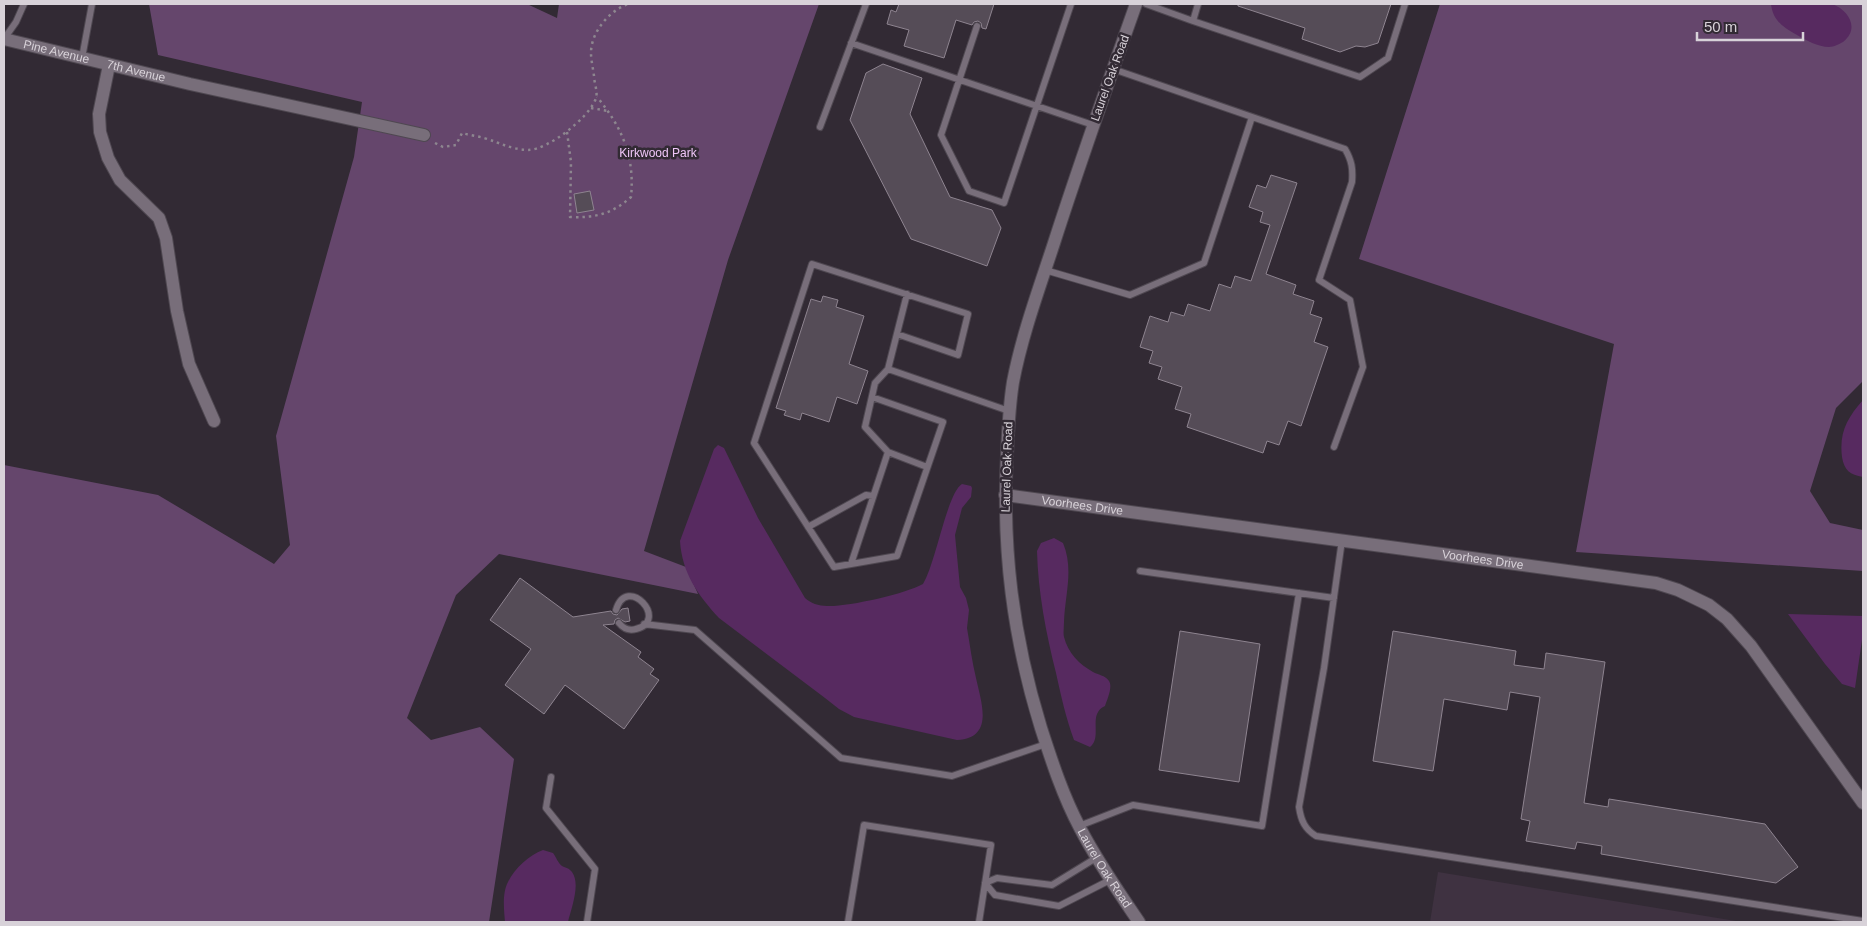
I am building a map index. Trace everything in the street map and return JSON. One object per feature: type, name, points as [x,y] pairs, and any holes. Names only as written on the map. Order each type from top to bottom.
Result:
[{"type":"street","name":"Laurel Oak Road","points":[[1136,4],[1093,125],[1022,340],[1009,411],[1005,532],[1009,583],[1018,642],[1030,694],[1046,744],[1062,790],[1079,826],[1096,858],[1139,922]]},
{"type":"street","name":"Pine Avenue","points":[[4,39],[109,65]]},
{"type":"street","name":"7th Avenue","points":[[214,421],[189,364],[177,311],[166,238],[159,218],[120,180],[108,158],[100,132],[99,114],[109,65],[424,134]]},
{"type":"street","name":"Voorhees Drive","points":[[1005,495],[1656,583],[1678,590],[1709,605],[1727,619],[1751,646],[1862,799]]},
{"type":"lane","points":[[4,39],[16,22],[24,4]]},
{"type":"lane","points":[[82,58],[92,4]]},
{"type":"lane","points":[[820,127],[866,4]]},
{"type":"lane","points":[[977,26],[941,135],[969,190],[1004,202],[1071,4]]},
{"type":"lane","points":[[1146,4],[1360,77],[1388,58],[1405,4]]},
{"type":"lane","points":[[1193,20],[1198,4]]},
{"type":"lane","points":[[851,43],[1093,125]]},
{"type":"lane","points":[[1113,69],[1345,149],[1351,159],[1352,182],[1319,280],[1350,300],[1363,367],[1334,447]]},
{"type":"lane","points":[[1045,270],[1130,295],[1204,263],[1252,117]]},
{"type":"lane","points":[[872,397],[943,422],[897,556],[834,567],[754,443],[812,264],[968,314],[958,355],[897,334]]},
{"type":"lane","points":[[907,294],[888,369],[875,384],[865,427],[888,452],[927,467]]},
{"type":"lane","points":[[888,369],[1009,411]]},
{"type":"lane","points":[[851,564],[888,452]]},
{"type":"lane","points":[[808,527],[866,495],[873,496]]},
{"type":"lane","points":[[1342,540],[1324,668],[1299,808],[1304,824],[1316,836],[1863,921]]},
{"type":"lane","points":[[1140,570],[1334,598]]},
{"type":"lane","points":[[1079,826],[1133,805],[1262,826],[1298,593]]},
{"type":"lane","points":[[616,610],[623,599],[630,596],[645,602],[648,609],[648,617],[638,629],[630,630],[622,627],[619,623]]},
{"type":"lane","points":[[644,624],[695,630],[841,758],[952,776],[1046,744]]},
{"type":"lane","points":[[551,777],[546,808],[594,869],[587,922]]},
{"type":"lane","points":[[848,922],[864,825],[991,845],[979,922]]},
{"type":"lane","points":[[985,883],[996,878],[1052,885],[1096,858]]},
{"type":"lane","points":[[985,883],[995,895],[1059,906],[1110,880]]},
{"type":"path","points":[[567,132],[571,162],[570,217],[588,218],[620,208],[631,198],[633,181],[630,157],[620,132],[608,111],[597,97],[591,53],[594,37],[606,20],[618,8],[628,4]]},
{"type":"path","points":[[424,134],[443,147],[456,145],[462,134],[484,138],[510,149],[531,150],[548,145],[567,132],[590,108],[597,97]]},
{"type":"path","points":[[590,108],[608,111]]},
{"type":"shaded area","points":[[1771,4],[1832,4],[1847,15],[1850,20],[1851,31],[1843,42],[1835,46],[1825,47],[1816,45],[1783,26],[1776,19]]},
{"type":"shaded area","points":[[1863,400],[1863,477],[1855,475],[1846,469],[1841,448],[1845,426]]},
{"type":"shaded area","points":[[718,445],[724,448],[758,518],[805,598],[812,603],[827,606],[876,599],[903,592],[923,584],[928,574],[951,500],[962,484],[971,486],[971,497],[962,508],[955,535],[960,587],[966,598],[969,610],[967,628],[983,717],[977,733],[969,738],[957,740],[854,717],[839,709],[719,618],[692,583],[681,553],[680,541],[714,449]]},
{"type":"shaded area","points":[[1054,538],[1063,543],[1068,563],[1064,632],[1066,643],[1071,653],[1079,662],[1093,672],[1106,677],[1110,684],[1105,706],[1097,714],[1094,743],[1090,747],[1074,740],[1062,699],[1043,612],[1037,551],[1041,543]]},
{"type":"shaded area","points":[[1788,614],[1863,616],[1863,633],[1855,688],[1842,684]]},
{"type":"shaded area","points":[[543,850],[553,853],[561,865],[570,870],[575,877],[574,897],[568,922],[505,922],[504,896],[508,882],[523,863]]},
{"type":"shaded area","points":[[1438,872],[1742,922],[1430,922]]},
{"type":"green space","name":"Kirkwood Park","points":[[149,4],[527,4],[557,18],[559,4],[819,4],[728,260],[644,551],[686,567],[698,594],[499,554],[456,595],[407,718],[431,740],[480,727],[514,759],[489,922],[4,922],[4,465],[158,495],[274,564],[290,545],[276,436],[354,157],[362,102],[158,55]]},
{"type":"green space","points":[[1440,4],[1863,4],[1863,381],[1836,408],[1810,491],[1830,523],[1863,530],[1863,571],[1576,552],[1614,344],[1359,259]]},
{"type":"building","points":[[899,4],[994,4],[986,29],[982,28],[981,23],[978,21],[972,25],[956,20],[944,58],[904,46],[909,30],[887,24],[891,10],[896,12]]},
{"type":"building","points":[[1238,4],[1391,4],[1378,43],[1365,47],[1356,46],[1340,52],[1302,39],[1305,28],[1238,6]]},
{"type":"building","points":[[883,64],[922,78],[910,114],[950,197],[992,210],[1001,228],[987,266],[911,239],[850,120],[866,73]]},
{"type":"building","points":[[1271,175],[1297,183],[1266,274],[1296,285],[1293,294],[1314,301],[1310,314],[1322,318],[1314,342],[1328,347],[1301,426],[1288,421],[1279,445],[1267,441],[1263,453],[1187,427],[1191,414],[1175,409],[1182,387],[1158,379],[1162,367],[1149,363],[1153,351],[1140,347],[1150,316],[1168,322],[1171,312],[1184,316],[1188,304],[1210,311],[1219,284],[1231,288],[1235,276],[1251,281],[1270,225],[1260,222],[1263,212],[1249,207],[1257,185],[1266,188]]},
{"type":"building","points":[[590,191],[594,210],[577,213],[574,194]]},
{"type":"building","points":[[823,296],[838,300],[836,307],[864,316],[849,364],[868,371],[857,404],[837,397],[829,422],[802,413],[800,420],[784,415],[786,411],[776,408],[811,299],[821,302]]},
{"type":"building","points":[[520,578],[573,617],[611,611],[617,615],[622,609],[628,608],[630,621],[625,622],[618,618],[614,624],[603,625],[641,652],[638,657],[654,669],[650,674],[659,680],[624,729],[565,685],[544,714],[505,685],[531,649],[490,620]]},
{"type":"building","points":[[1180,631],[1260,644],[1239,782],[1159,770]]},
{"type":"building","points":[[1393,631],[1516,651],[1514,665],[1544,669],[1546,653],[1605,662],[1584,803],[1608,807],[1609,799],[1765,824],[1798,867],[1776,883],[1601,854],[1602,846],[1577,842],[1575,849],[1526,841],[1530,821],[1521,819],[1540,697],[1510,692],[1507,710],[1444,699],[1433,771],[1373,761]]}]
